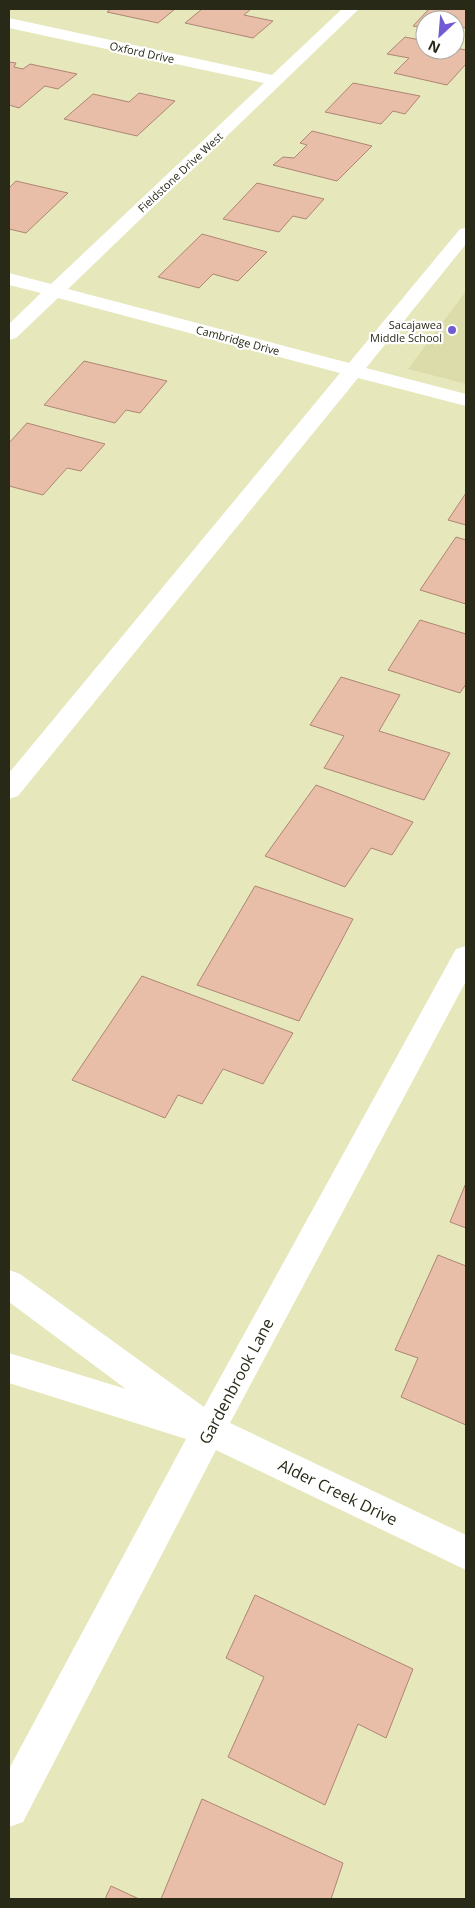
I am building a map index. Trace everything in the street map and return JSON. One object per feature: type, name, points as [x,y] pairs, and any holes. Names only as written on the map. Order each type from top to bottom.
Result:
[{"type":"street","name":"Fieldstone Drive West","points":[[9,334],[350,9]]},
{"type":"street","name":"Oxford Drive","points":[[9,23],[276,81]]},
{"type":"street","points":[[9,790],[466,234]]},
{"type":"street","name":"Cambridge Drive","points":[[9,279],[466,400]]},
{"type":"street","name":"Gardenbrook Lane","points":[[9,1808],[209,1430],[466,956]]},
{"type":"street","name":"Alder Creek Drive","points":[[9,1284],[209,1430]]},
{"type":"street","name":"Alder Creek Drive","points":[[9,1368],[209,1430],[466,1553]]},
{"type":"shaded area","name":"Sacajawea Middle School","points":[[466,291],[466,384],[408,369]]},
{"type":"building","points":[[111,9],[175,9],[158,23],[107,12]]},
{"type":"building","points":[[202,9],[251,9],[244,15],[273,21],[253,38],[185,23]]},
{"type":"building","points":[[466,9],[466,28],[465,10],[428,10]]},
{"type":"building","points":[[405,37],[415,39],[415,60],[465,60],[465,50],[466,64],[447,85],[394,73],[409,58],[387,54]]},
{"type":"building","points":[[9,62],[16,63],[14,67],[23,69],[30,64],[77,74],[58,89],[45,86],[19,108],[9,105]]},
{"type":"building","points":[[353,83],[420,96],[405,114],[393,111],[381,124],[325,112]]},
{"type":"building","points":[[139,93],[175,101],[137,136],[64,119],[93,94],[129,102]]},
{"type":"building","points":[[312,131],[372,146],[337,181],[273,165],[283,157],[294,158],[307,145],[300,143]]},
{"type":"building","points":[[16,181],[68,193],[26,233],[9,229],[9,188]]},
{"type":"building","points":[[257,183],[324,199],[306,219],[293,216],[279,232],[223,219]]},
{"type":"building","points":[[202,234],[267,252],[238,281],[213,274],[199,288],[158,277]]},
{"type":"building","points":[[84,361],[167,381],[140,413],[126,410],[115,423],[44,405]]},
{"type":"building","points":[[27,423],[105,444],[81,471],[67,468],[43,495],[9,486],[9,443]]},
{"type":"building","points":[[466,493],[466,525],[448,520]]},
{"type":"building","points":[[456,537],[466,540],[466,604],[420,590]]},
{"type":"building","points":[[420,620],[466,634],[466,684],[460,693],[388,670]]},
{"type":"building","points":[[341,677],[400,695],[379,731],[450,753],[424,800],[324,768],[344,736],[310,725]]},
{"type":"building","points":[[316,785],[413,822],[392,855],[371,848],[345,887],[265,856]]},
{"type":"building","points":[[255,886],[353,919],[299,1021],[197,985]]},
{"type":"building","points":[[142,976],[293,1033],[263,1084],[223,1069],[202,1104],[178,1095],[165,1118],[72,1080]]},
{"type":"building","points":[[466,1183],[466,1228],[450,1222]]},
{"type":"building","points":[[438,1255],[466,1266],[466,1425],[401,1397],[418,1358],[395,1350]]},
{"type":"building","points":[[255,1595],[413,1669],[386,1738],[358,1724],[325,1805],[228,1757],[264,1677],[226,1658]]},
{"type":"building","points":[[202,1799],[343,1863],[331,1899],[161,1899]]},
{"type":"building","points":[[111,1886],[139,1899],[105,1899]]},
{"type":"place","name":"Sacajawea Middle School","points":[[452,330]]}]
